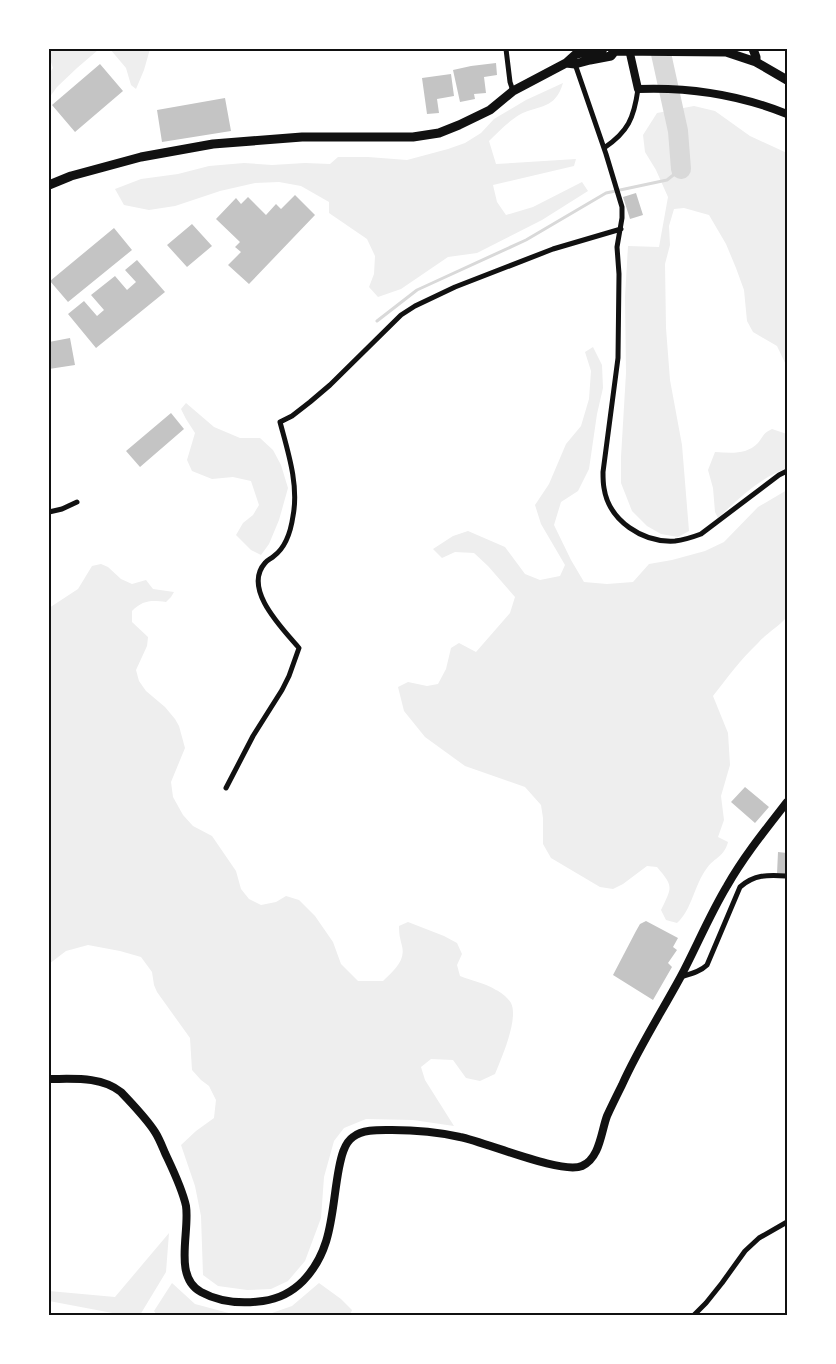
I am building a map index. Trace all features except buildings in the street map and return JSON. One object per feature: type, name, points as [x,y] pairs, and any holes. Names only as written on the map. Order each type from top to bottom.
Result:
[{"type":"main road","points":[[570,63],[576,54],[603,49]]},
{"type":"main road","points":[[630,49],[638,89],[656,88],[725,95],[753,101],[787,114]]},
{"type":"main road","points":[[753,49],[756,62]]},
{"type":"main road","points":[[49,185],[72,176],[141,157],[214,144],[282,138],[392,138],[431,134],[452,128],[477,117],[490,110],[513,91],[570,63],[611,56],[613,50],[719,51],[756,62],[787,80]]},
{"type":"main road","points":[[49,1079],[94,1080],[115,1087],[122,1092],[156,1133],[176,1177],[186,1207],[185,1265],[187,1277],[198,1291],[224,1302],[242,1303],[273,1300],[287,1294],[300,1284],[312,1271],[324,1250],[341,1159],[346,1145],[353,1137],[368,1131],[426,1131],[463,1137],[567,1168],[580,1167],[590,1161],[597,1148],[607,1117],[624,1078],[680,978],[708,921],[729,883],[750,851],[787,802]]},
{"type":"street","points":[[506,49],[513,91]]},
{"type":"street","points":[[570,63],[604,148],[622,207],[621,229],[617,247],[619,274],[618,358],[603,472],[604,489],[609,504],[617,518],[642,536],[674,541],[688,539],[701,534],[779,475],[787,471]]},
{"type":"street","points":[[604,148],[616,140],[626,128],[634,110],[638,89]]},
{"type":"street","points":[[226,788],[253,736],[282,690],[299,648],[268,609],[257,582],[265,562],[274,556],[284,544],[293,516],[293,479],[280,422],[292,416],[330,385],[401,315],[415,306],[455,287],[553,250],[621,229]]},
{"type":"street","points":[[49,512],[62,509],[77,502]]},
{"type":"street","points":[[680,978],[698,972],[707,965],[740,887],[748,880],[760,876],[787,876]]},
{"type":"street","points":[[694,1315],[722,1283],[744,1251],[759,1238],[787,1222]]},
{"type":"shaded area","points":[[49,49],[105,49],[98,50],[77,68],[57,87],[49,98],[49,74],[53,68]]},
{"type":"shaded area","points":[[110,49],[150,49],[136,89],[131,85],[126,68]]},
{"type":"shaded area","points":[[563,83],[560,92],[551,102],[519,115],[489,141],[496,164],[576,159],[574,166],[493,185],[497,202],[506,215],[533,207],[582,182],[588,191],[542,220],[477,253],[448,257],[401,289],[378,297],[369,287],[374,274],[375,256],[367,239],[329,213],[329,202],[301,186],[279,182],[255,183],[220,191],[175,206],[149,210],[124,205],[115,189],[141,179],[178,174],[209,166],[244,163],[272,165],[330,164],[338,157],[407,160],[465,143],[481,133],[494,119],[526,100]]},
{"type":"shaded area","points":[[694,106],[715,111],[750,136],[787,153],[787,367],[777,346],[753,332],[747,321],[744,290],[726,244],[709,215],[684,208],[674,209],[669,226],[670,245],[665,264],[666,328],[670,380],[682,445],[689,531],[678,537],[661,534],[647,526],[632,511],[621,483],[626,373],[625,297],[628,246],[659,247],[668,197],[656,170],[645,152],[643,135],[657,113]]},
{"type":"shaded area","points":[[593,347],[602,365],[603,388],[589,469],[578,491],[561,502],[554,525],[584,582],[607,584],[633,582],[649,564],[705,551],[724,542],[758,507],[787,490],[787,617],[761,639],[713,696],[728,733],[730,765],[721,796],[724,820],[718,837],[728,842],[722,854],[710,864],[703,875],[690,904],[677,923],[666,920],[661,910],[670,887],[657,867],[647,866],[613,889],[600,887],[551,858],[543,844],[541,805],[525,787],[465,766],[425,737],[404,711],[398,687],[408,682],[427,686],[438,684],[446,669],[451,648],[459,643],[476,652],[510,613],[515,597],[474,553],[455,552],[442,558],[433,549],[453,536],[468,531],[505,547],[525,574],[540,580],[560,576],[565,565],[541,524],[535,505],[549,484],[566,444],[581,426],[589,399],[591,371],[585,352]]},
{"type":"shaded area","points":[[186,403],[214,427],[240,438],[260,438],[273,450],[281,465],[288,488],[279,520],[269,544],[261,555],[251,550],[236,535],[243,523],[253,515],[259,505],[251,481],[233,477],[212,479],[192,471],[187,460],[195,433],[181,409]]},
{"type":"shaded area","points":[[772,429],[787,434],[787,468],[759,483],[718,518],[715,512],[713,488],[708,470],[715,452],[727,453],[748,450]]},
{"type":"shaded area","points":[[101,564],[108,567],[121,579],[132,584],[146,580],[153,589],[174,592],[166,602],[148,602],[132,611],[132,622],[148,637],[147,646],[136,670],[139,681],[146,691],[165,707],[179,726],[185,748],[171,782],[173,797],[183,815],[193,826],[212,836],[236,871],[241,889],[249,899],[261,905],[276,902],[286,896],[299,900],[315,916],[333,942],[341,964],[358,981],[383,981],[398,965],[403,951],[399,926],[408,922],[444,936],[457,943],[462,954],[457,965],[460,976],[500,992],[510,1001],[513,1010],[511,1029],[495,1074],[480,1081],[466,1078],[453,1060],[431,1059],[421,1067],[425,1080],[454,1126],[413,1120],[366,1119],[344,1128],[334,1141],[324,1177],[321,1218],[305,1261],[288,1281],[271,1289],[247,1290],[218,1286],[203,1275],[201,1216],[195,1186],[181,1145],[214,1118],[216,1100],[209,1086],[192,1070],[190,1038],[157,992],[152,972],[141,957],[88,945],[66,951],[49,964],[49,608],[78,589],[92,566]]},
{"type":"shaded area","points":[[169,1233],[166,1272],[140,1315],[123,1315],[49,1301],[49,1291],[115,1297]]},
{"type":"shaded area","points":[[172,1283],[195,1304],[236,1315],[157,1315],[154,1311]]},
{"type":"shaded area","points":[[319,1283],[341,1299],[352,1310],[350,1315],[236,1315],[272,1313],[292,1306]]},
{"type":"waterway","points":[[660,49],[678,131],[681,169]]},
{"type":"waterway","points":[[377,321],[417,290],[526,240],[606,193],[667,180],[681,169]]}]
